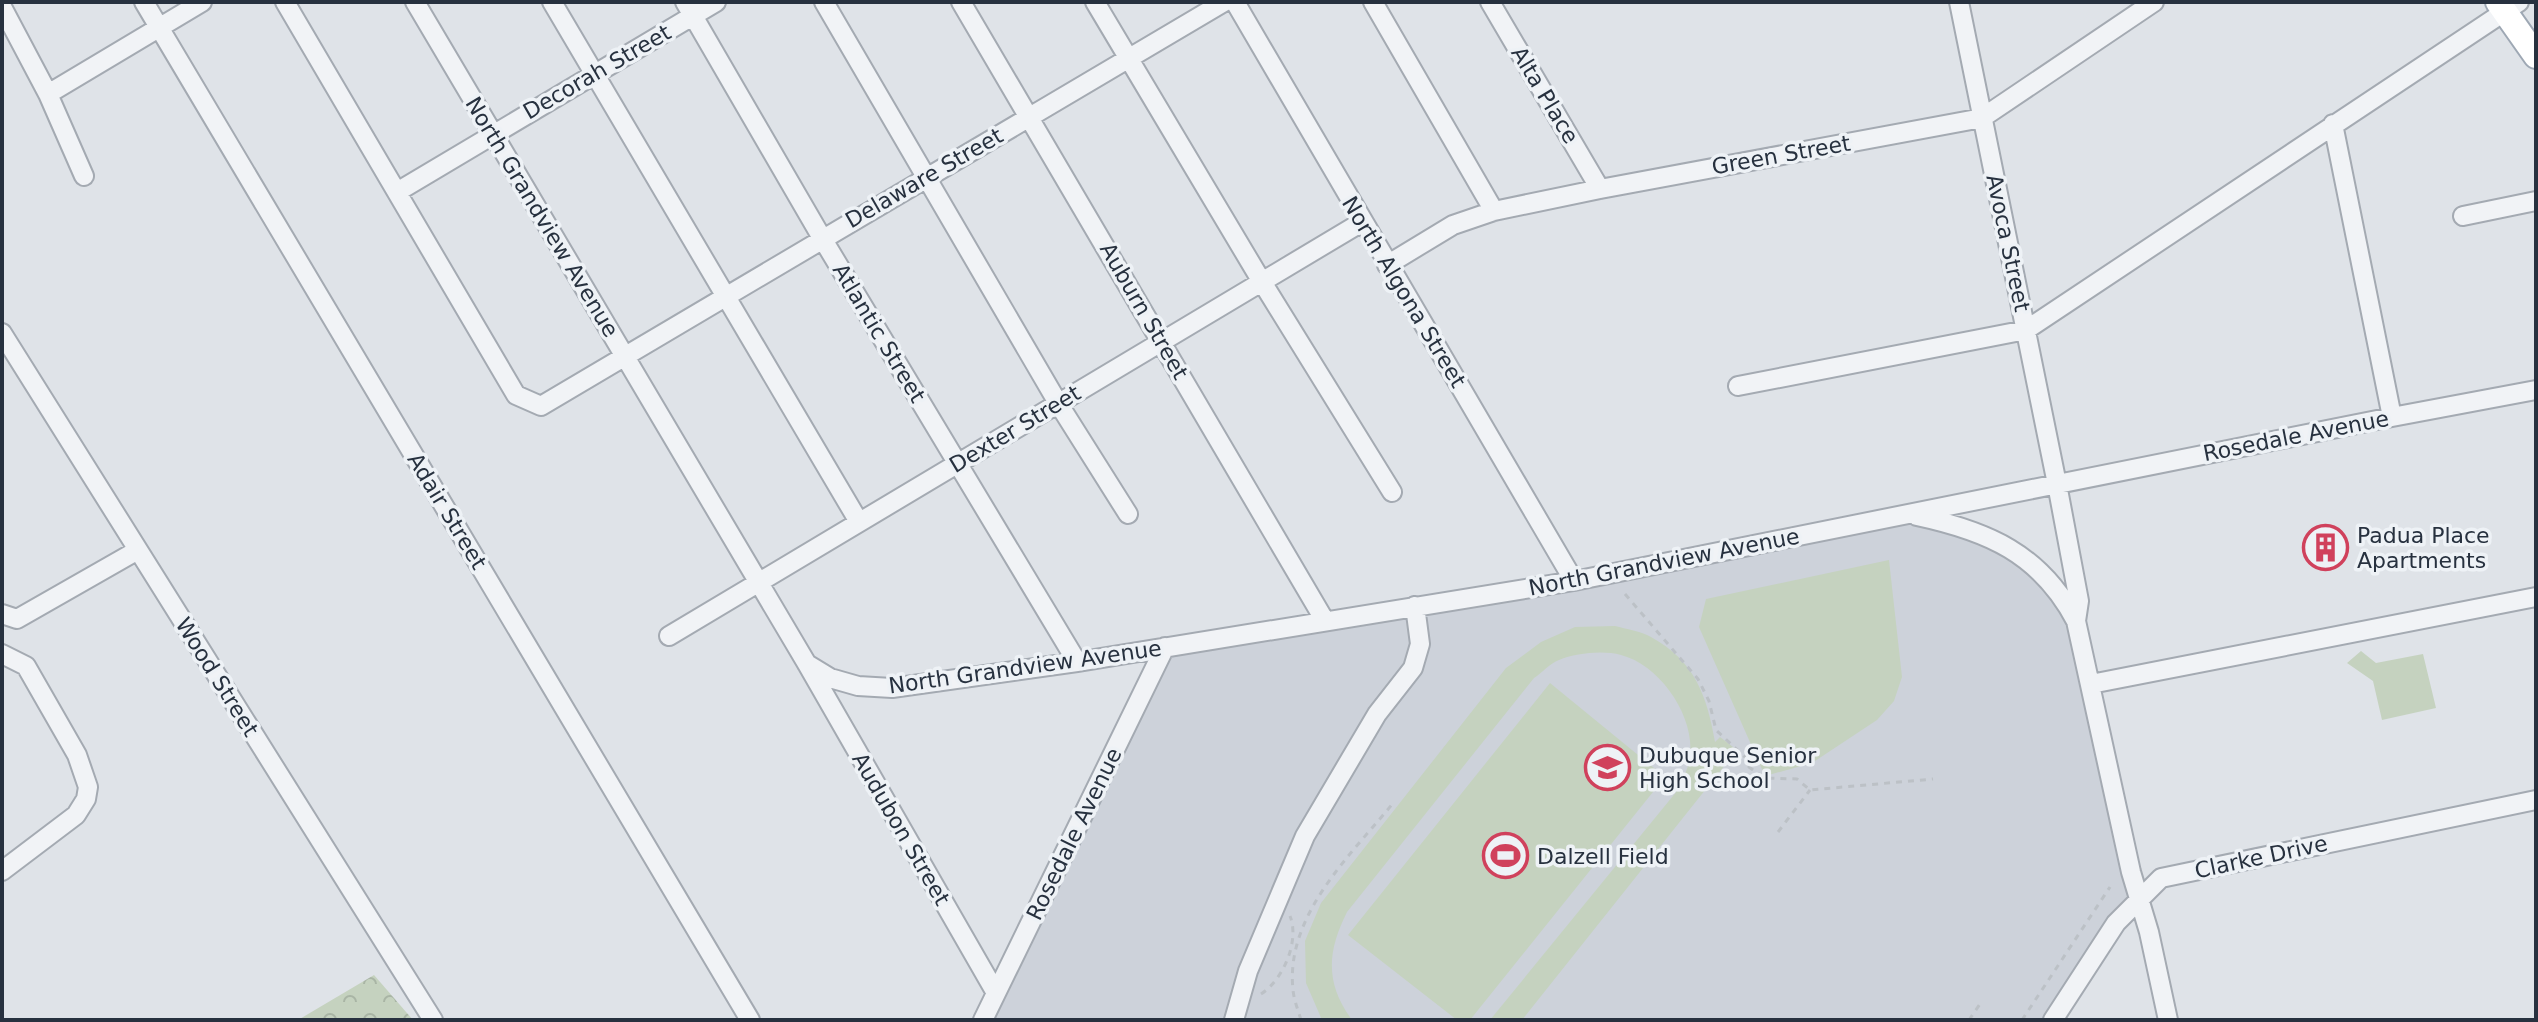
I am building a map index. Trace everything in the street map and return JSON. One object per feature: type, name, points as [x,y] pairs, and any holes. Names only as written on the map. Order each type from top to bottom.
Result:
[{"type":"main road","points":[[2507,5],[2536,56]]},
{"type":"street","name":"Adair Street","points":[[144,2],[750,1020]]},
{"type":"street","points":[[48,94],[202,2]]},
{"type":"street","points":[[285,2],[397,192]]},
{"type":"street","name":"North Grandview Avenue","points":[[415,2],[625,354],[757,583],[807,664],[830,678],[858,686],[892,688],[1077,662],[1574,581],[2057,484],[2079,601],[2076,621]]},
{"type":"street","points":[[552,2],[859,522]]},
{"type":"street","name":"Decorah Street","points":[[397,192],[595,73],[689,9],[716,2]]},
{"type":"street","points":[[824,2],[1058,403],[1128,514]]},
{"type":"street","name":"Auburn Street","points":[[961,2],[1325,621]]},
{"type":"street","points":[[1095,2],[1392,492]]},
{"type":"street","name":"Delaware Street","points":[[397,192],[516,395],[541,406],[1224,2]]},
{"type":"street","name":"North Algona Street","points":[[1235,2],[1574,581]]},
{"type":"street","points":[[1373,2],[1494,211]]},
{"type":"street","name":"Alta Place","points":[[1490,2],[1600,189]]},
{"type":"street","name":"Avoca Street","points":[[1959,2],[2057,484]]},
{"type":"street","name":"Green Street","points":[[1387,265],[1453,225],[1494,211],[1982,118],[2154,2]]},
{"type":"street","points":[[1738,386],[2026,330],[2507,5]]},
{"type":"street","points":[[2,7],[48,94],[84,176]]},
{"type":"street","name":"Atlantic Street","points":[[689,9],[822,238],[1077,662]]},
{"type":"street","points":[[2333,124],[2392,417]]},
{"type":"street","points":[[2463,216],[2536,201]]},
{"type":"street","name":"Dexter Street","points":[[669,636],[1362,222]]},
{"type":"street","name":"Wood Street","points":[[2,333],[433,1020]]},
{"type":"street","name":"Rosedale Avenue","points":[[2057,484],[2536,390]]},
{"type":"street","name":"North Grandview Avenue","points":[[1910,515],[1962,526],[2010,547],[2039,569],[2065,600],[2076,621],[2131,872],[2168,1020]]},
{"type":"street","points":[[2,614],[17,619],[138,550]]},
{"type":"street","points":[[2091,684],[2536,597]]},
{"type":"street","points":[[1234,1020],[1248,971],[1305,836],[1377,714],[1413,668],[1420,644],[1415,606]]},
{"type":"street","name":"Rosedale Avenue","points":[[983,1020],[1165,647]]},
{"type":"street","points":[[2,654],[26,666],[77,755],[88,787],[86,799],[76,815],[2,871]]},
{"type":"street","name":"Audubon Street","points":[[807,664],[996,993]]},
{"type":"street","name":"Clarke Drive","points":[[2053,1020],[2116,923],[2161,878],[2536,800]]},
{"type":"path","points":[[1625,594],[1698,679],[1709,701],[1716,730],[1746,758],[1749,767],[1764,778],[1797,779],[1810,790],[1933,779]]},
{"type":"path","points":[[1778,832],[1810,790]]},
{"type":"path","points":[[1301,1020],[1293,989],[1302,925],[1333,877],[1394,802]]},
{"type":"path","points":[[2022,1020],[2110,887]]},
{"type":"path","points":[[1257,997],[1276,980],[1287,962],[1294,925],[1288,910]]},
{"type":"path","points":[[1969,1020],[1982,1001]]},
{"type":"shaded area","name":"Dubuque Senior High School","points":[[1910,515],[2010,547],[2076,621],[2139,889],[2053,1020],[983,1020],[1165,647]]},
{"type":"green space","points":[[1889,560],[1902,677],[1894,701],[1877,720],[1812,763],[1765,776],[1699,627],[1706,599]]},
{"type":"green space","points":[[1615,626],[1647,635],[1678,657],[1703,695],[1715,742],[1720,737],[1737,750],[1522,1020],[1490,1020],[1677,791],[1689,760],[1690,741],[1681,709],[1649,669],[1621,655],[1606,653],[1573,656],[1552,663],[1534,678],[1347,912],[1336,941],[1332,967],[1337,993],[1352,1020],[1322,1020],[1306,983],[1305,941],[1321,903],[1506,668],[1541,642],[1575,627]]},
{"type":"green space","points":[[2361,651],[2376,663],[2423,654],[2436,708],[2382,720],[2373,681],[2347,663]]},
{"type":"green space","name":"Dalzell Field","points":[[1550,683],[1665,777],[1470,1020],[1457,1020],[1348,935]]},
{"type":"green space","points":[[374,975],[413,1020],[298,1020]]},
{"type":"place","name":"Padua Place Apartments","points":[[2326,548]]},
{"type":"place","name":"Dubuque Senior High School","points":[[1608,768]]},
{"type":"place","name":"Dalzell Field","points":[[1506,856]]}]
